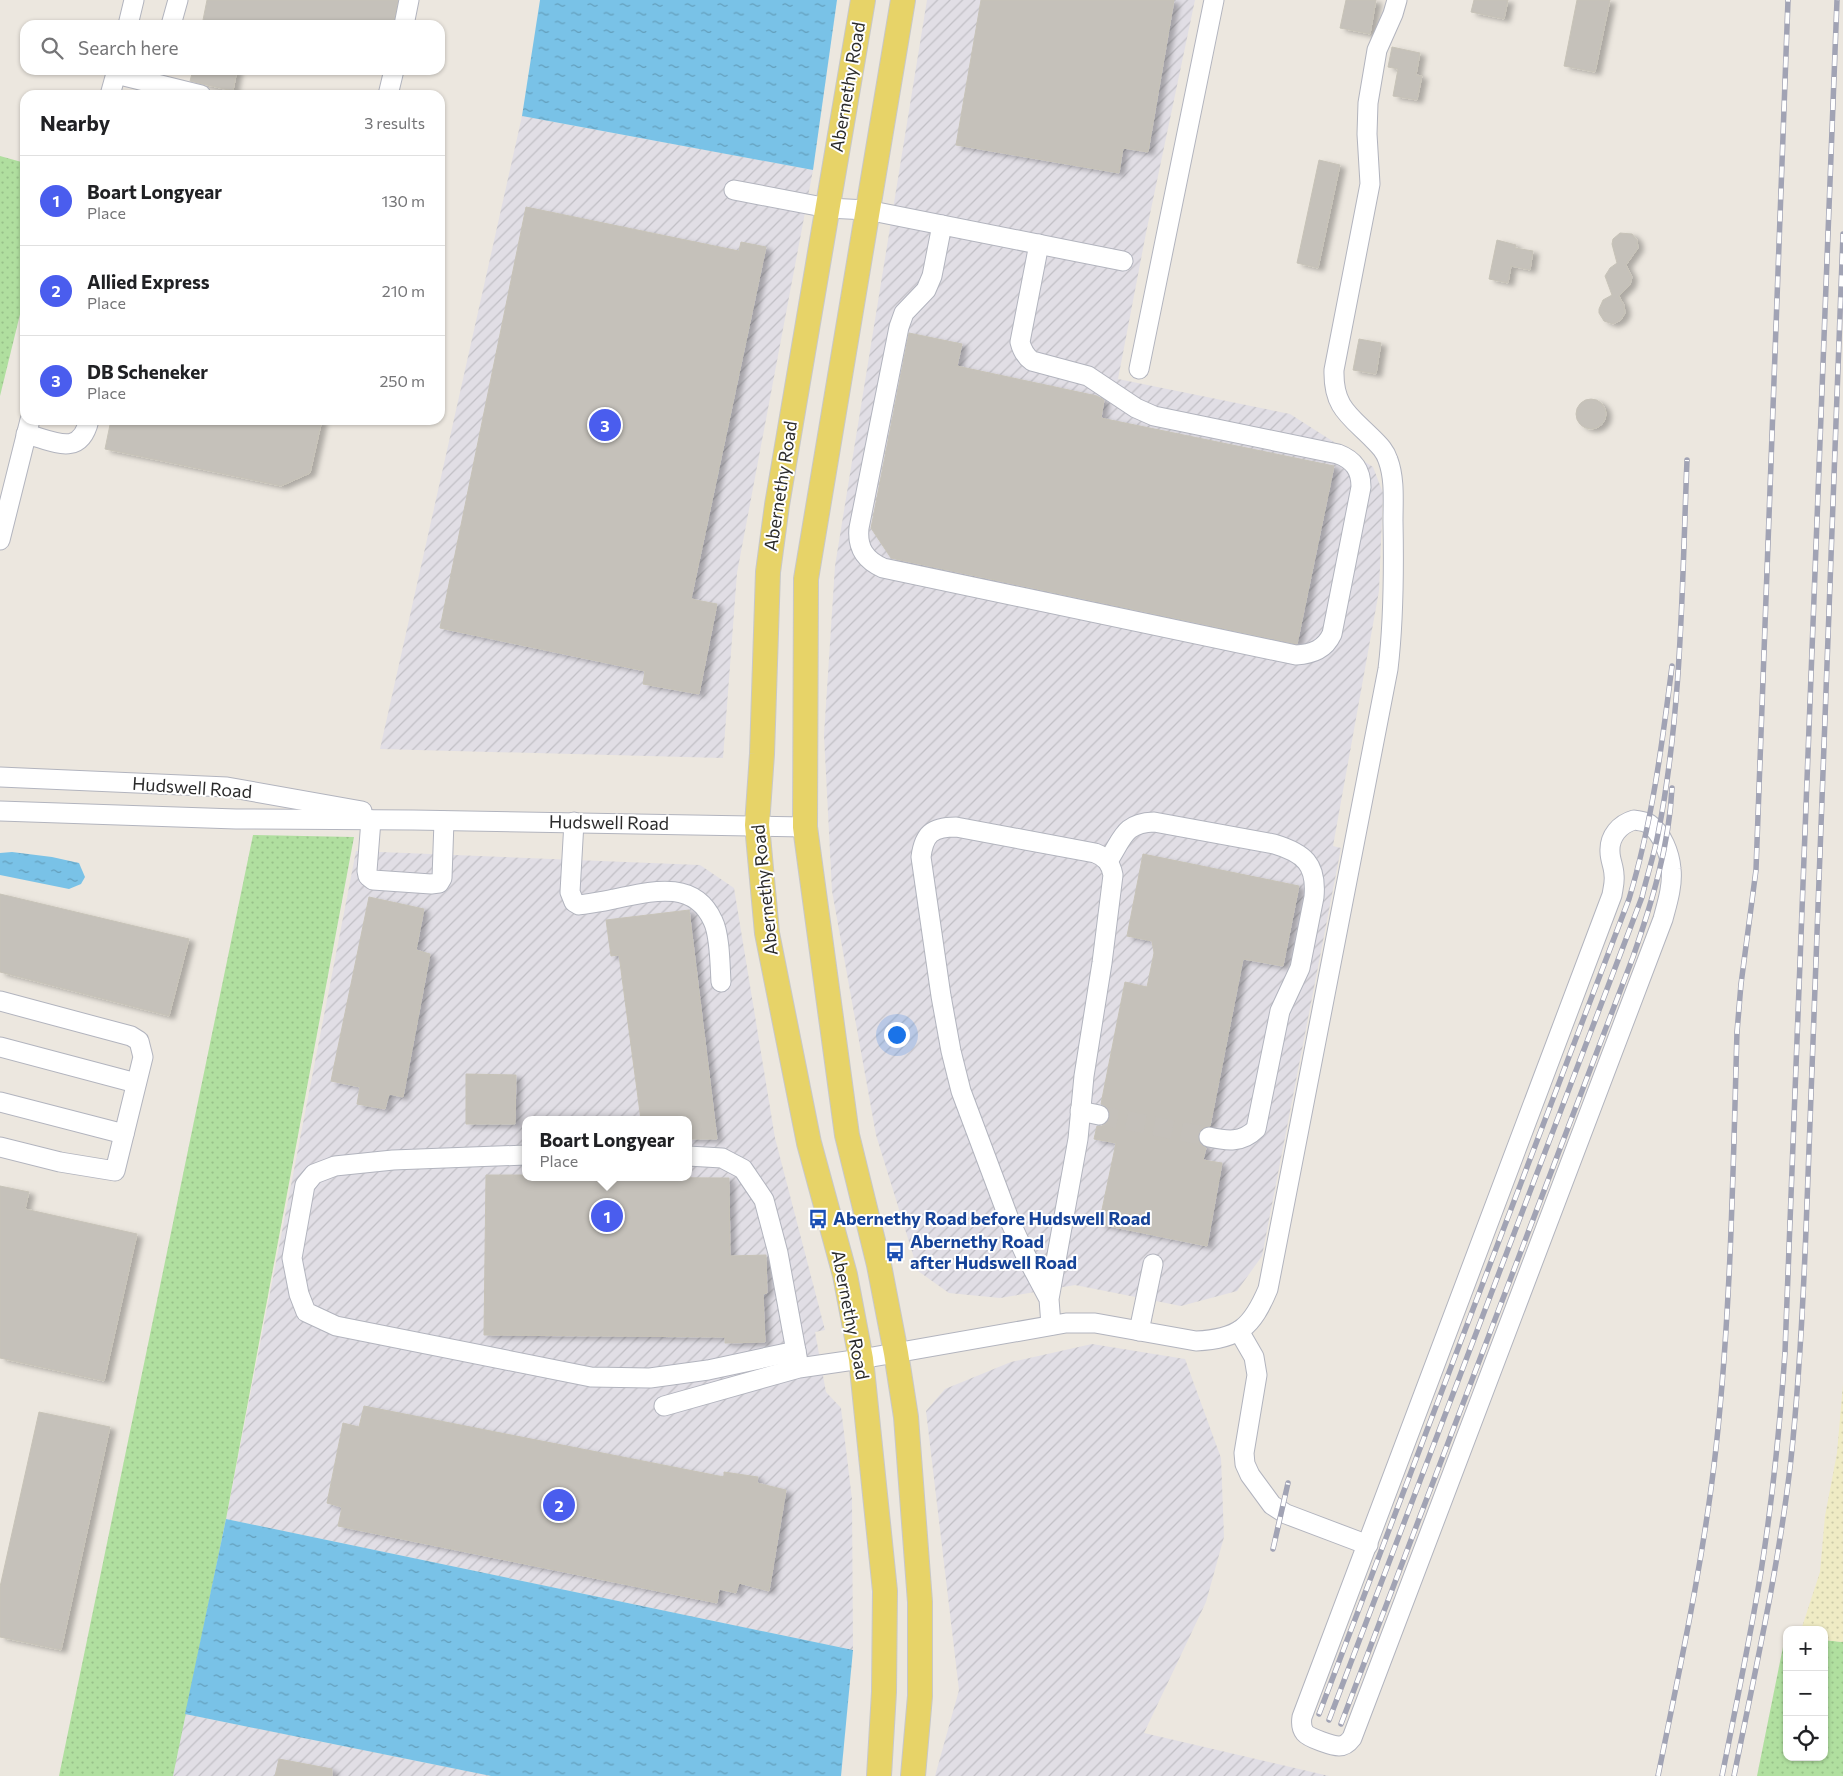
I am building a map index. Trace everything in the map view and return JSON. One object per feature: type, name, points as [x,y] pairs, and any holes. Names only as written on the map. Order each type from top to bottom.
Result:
[{"type":"main road","name":"Abernethy Road","points":[[863,0],[777,505],[768,572],[762,754],[757,825],[767,932],[809,1142],[845,1275],[861,1359],[885,1591],[884,1692],[879,1776]]},
{"type":"main road","name":"Abernethy Road","points":[[903,0],[806,579],[805,827],[847,1135],[879,1265],[906,1417],[920,1602],[920,1696],[913,1776]]},
{"type":"street","points":[[129,20],[134,0]]},
{"type":"street","points":[[172,20],[178,0]]},
{"type":"street","points":[[405,20],[410,0]]},
{"type":"street","points":[[1139,369],[1214,0]]},
{"type":"street","points":[[522,1155],[374,1162],[335,1166],[314,1174],[305,1185],[292,1258],[299,1294],[306,1312],[336,1326],[591,1377],[650,1378],[797,1359],[861,1359],[1051,1325],[1081,1322],[1196,1341],[1212,1340],[1239,1331],[1250,1324],[1260,1309],[1268,1289],[1388,669],[1392,636],[1394,524],[1393,484],[1390,463],[1381,447],[1343,409],[1338,401],[1334,370],[1370,184],[1367,134],[1368,103],[1380,41],[1393,14],[1397,0]]},
{"type":"street","points":[[111,90],[115,75]]},
{"type":"street","points":[[141,75],[158,77],[189,90]]},
{"type":"street","points":[[389,90],[393,75]]},
{"type":"street","points":[[734,190],[828,208],[867,210],[1122,261]]},
{"type":"street","points":[[942,225],[932,276],[926,290],[904,313],[899,326],[859,528],[860,547],[873,564],[883,568],[1296,655],[1315,652],[1324,647],[1332,634],[1361,486],[1361,477],[1358,470],[1346,457],[1338,454],[1154,416],[1136,408],[1088,376],[1032,361],[1022,350],[1020,342],[1039,244]]},
{"type":"street","points":[[0,540],[28,427],[70,445],[79,441],[88,425]]},
{"type":"street","name":"Hudswell Road","points":[[0,777],[227,787],[412,820]]},
{"type":"street","name":"Hudswell Road","points":[[0,811],[236,819],[574,822],[805,827]]},
{"type":"street","points":[[372,820],[368,876],[373,880],[431,884],[439,884],[442,878],[444,821]]},
{"type":"street","points":[[1634,820],[1649,824],[1665,846],[1672,871],[1664,919],[1352,1738],[1339,1746],[1309,1736],[1302,1728],[1301,1723],[1368,1545],[1612,894],[1614,874],[1610,858],[1610,843],[1613,836],[1624,824],[1634,820]]},
{"type":"street","points":[[574,822],[570,892],[574,902],[579,905],[648,892],[670,891],[690,894],[704,906],[714,921],[721,982]]},
{"type":"street","points":[[1108,861],[1126,832],[1133,825],[1143,822],[1154,822],[1274,844],[1290,849],[1301,855],[1308,863],[1313,874],[1314,897],[1300,968],[1280,1011],[1256,1129],[1243,1139],[1232,1141],[1209,1137]]},
{"type":"street","points":[[1049,1299],[1009,1219],[961,1091],[951,1051],[921,858],[926,837],[934,830],[944,827],[956,827],[1095,853],[1102,855],[1112,867],[1113,875],[1102,963],[1084,1076],[1078,1139],[1049,1299],[1051,1325]]},
{"type":"street","points":[[0,1001],[131,1036],[139,1041],[143,1057],[115,1171],[60,1162],[0,1147]]},
{"type":"street","points":[[0,1047],[136,1083]]},
{"type":"street","points":[[0,1102],[124,1134]]},
{"type":"street","points":[[1080,1111],[1099,1115]]},
{"type":"street","points":[[692,1156],[722,1158],[743,1169],[764,1200],[778,1253],[797,1359]]},
{"type":"street","points":[[1139,1331],[1153,1264]]},
{"type":"street","points":[[1239,1331],[1254,1357],[1257,1375],[1244,1453],[1245,1464],[1250,1475],[1263,1495],[1281,1511],[1368,1545]]},
{"type":"street","points":[[664,1406],[797,1359]]},
{"type":"shaded area","points":[[927,0],[1195,0],[1146,233],[1118,379],[1290,414],[1373,467],[1383,493],[1379,591],[1333,846],[1341,848],[1262,1256],[1237,1291],[1181,1306],[1075,1285],[1000,1298],[949,1293],[918,1271],[876,1135],[832,891],[824,735],[835,566]]},
{"type":"shaded area","points":[[522,116],[813,170],[737,573],[723,758],[380,749]]},
{"type":"shaded area","points":[[356,851],[700,865],[734,888],[775,1138],[825,1330],[815,1332],[826,1392],[841,1408],[852,1499],[853,1650],[226,1519]]},
{"type":"shaded area","points":[[1092,1344],[1185,1359],[1221,1458],[1224,1537],[1206,1602],[1144,1733],[1329,1776],[935,1776],[959,1690],[926,1411],[945,1389],[1011,1362]]},
{"type":"shaded area","points":[[185,1714],[491,1776],[172,1776]]},
{"type":"green space","points":[[0,156],[20,162],[20,314],[0,396]]},
{"type":"green space","points":[[253,835],[354,837],[226,1519],[173,1776],[59,1776]]},
{"type":"green space","points":[[1828,1640],[1843,1642],[1843,1776],[1757,1776],[1783,1647],[1783,1761],[1828,1761]]},
{"type":"sand","points":[[1843,1384],[1843,1642],[1828,1640],[1828,1626],[1802,1626],[1820,1572],[1825,1516],[1837,1453]]},
{"type":"water","points":[[540,0],[837,0],[813,170],[522,116]]},
{"type":"water","points":[[12,852],[52,857],[79,863],[85,877],[81,884],[69,889],[0,875],[0,853]]},
{"type":"water","points":[[226,1519],[853,1650],[841,1776],[491,1776],[185,1714]]},
{"type":"building","points":[[207,0],[398,0],[394,20],[203,20]]},
{"type":"building","points":[[981,0],[1174,0],[1148,152],[1123,148],[1119,173],[956,145]]},
{"type":"building","points":[[1346,0],[1376,0],[1370,34],[1340,28]]},
{"type":"building","points":[[1474,0],[1508,0],[1504,19],[1471,12]]},
{"type":"building","points":[[1577,0],[1610,0],[1595,72],[1564,66]]},
{"type":"building","points":[[1392,47],[1420,53],[1416,75],[1422,76],[1417,100],[1393,96],[1398,69],[1388,67]]},
{"type":"building","points":[[192,75],[236,75],[233,90],[190,81]]},
{"type":"building","points":[[1319,160],[1340,165],[1318,268],[1297,263]]},
{"type":"building","points":[[526,207],[739,251],[741,242],[766,247],[691,599],[717,604],[699,694],[643,684],[645,671],[440,628]]},
{"type":"building","points":[[1620,233],[1632,234],[1637,240],[1638,248],[1626,265],[1632,277],[1630,285],[1619,296],[1624,305],[1625,313],[1621,320],[1613,324],[1604,321],[1599,313],[1599,309],[1603,300],[1612,295],[1605,276],[1610,268],[1617,263],[1612,244],[1613,239]]},
{"type":"building","points":[[1497,240],[1516,245],[1515,248],[1533,251],[1530,270],[1511,266],[1508,283],[1489,279]]},
{"type":"building","points":[[909,333],[962,344],[957,366],[1097,396],[1104,400],[1101,418],[1334,466],[1297,644],[891,558],[871,528]]},
{"type":"building","points":[[1359,339],[1381,343],[1376,374],[1353,370]]},
{"type":"building","points":[[1591,399],[1602,403],[1606,414],[1602,425],[1591,429],[1580,425],[1576,414],[1580,403]]},
{"type":"building","points":[[110,425],[321,425],[310,473],[281,486],[105,449]]},
{"type":"building","points":[[1143,854],[1299,886],[1283,966],[1243,959],[1210,1126],[1201,1129],[1198,1134],[1199,1141],[1206,1148],[1203,1160],[1222,1163],[1207,1246],[1099,1224],[1116,1143],[1094,1139],[1097,1126],[1107,1123],[1110,1117],[1107,1107],[1101,1104],[1125,982],[1147,987],[1154,953],[1152,941],[1127,936]]},
{"type":"building","points":[[0,894],[189,939],[169,1016],[0,972]]},
{"type":"building","points":[[369,897],[424,909],[416,950],[430,954],[403,1097],[389,1094],[385,1109],[357,1104],[360,1087],[331,1081]]},
{"type":"building","points":[[689,910],[717,1139],[692,1139],[692,1116],[640,1116],[619,955],[611,956],[606,920]]},
{"type":"building","points":[[466,1074],[516,1075],[515,1124],[466,1124]]},
{"type":"building","points":[[486,1175],[522,1175],[522,1181],[692,1181],[692,1178],[729,1178],[730,1256],[766,1255],[767,1293],[763,1294],[765,1342],[725,1343],[725,1337],[484,1335]]},
{"type":"building","points":[[0,1186],[29,1192],[25,1209],[137,1234],[104,1381],[0,1358]]},
{"type":"building","points":[[364,1406],[724,1477],[724,1472],[758,1477],[757,1483],[786,1490],[769,1591],[739,1583],[736,1593],[719,1589],[717,1603],[338,1526],[342,1507],[327,1503],[343,1423],[359,1427]]},
{"type":"building","points":[[39,1412],[110,1427],[61,1650],[0,1637],[0,1587]]},
{"type":"building","points":[[279,1759],[332,1769],[332,1776],[275,1776]]},
{"type":"tunnel","points":[[1099,1115],[1209,1137]]},
{"type":"railway","points":[[1658,1776],[1691,1612],[1705,1530],[1716,1448],[1725,1344],[1731,1240],[1737,1032],[1741,984],[1756,870],[1788,0]]},
{"type":"railway","points":[[1722,1776],[1765,1547],[1777,1450],[1785,1352],[1837,0]]},
{"type":"railway","points":[[1734,1776],[1780,1539],[1791,1459],[1799,1363],[1806,1235],[1843,234]]},
{"type":"railway","points":[[1329,1720],[1642,897],[1655,850],[1672,742],[1680,648],[1687,460]]},
{"type":"railway","points":[[1319,1714],[1629,899],[1650,813],[1672,666]]},
{"type":"railway","points":[[1341,1724],[1633,957],[1647,916],[1663,853],[1672,788]]},
{"type":"railway","points":[[1273,1549],[1288,1483]]},
{"type":"place","name":"DB Scheneker","points":[[605,425]]},
{"type":"place","name":"Boart Longyear","points":[[607,1216]]},
{"type":"place","name":"Abernethy Road before Hudswell Road","points":[[818,1219]]},
{"type":"place","name":"Abernethy Road after Hudswell Road","points":[[895,1252]]},
{"type":"place","name":"Allied Express","points":[[559,1505]]}]
